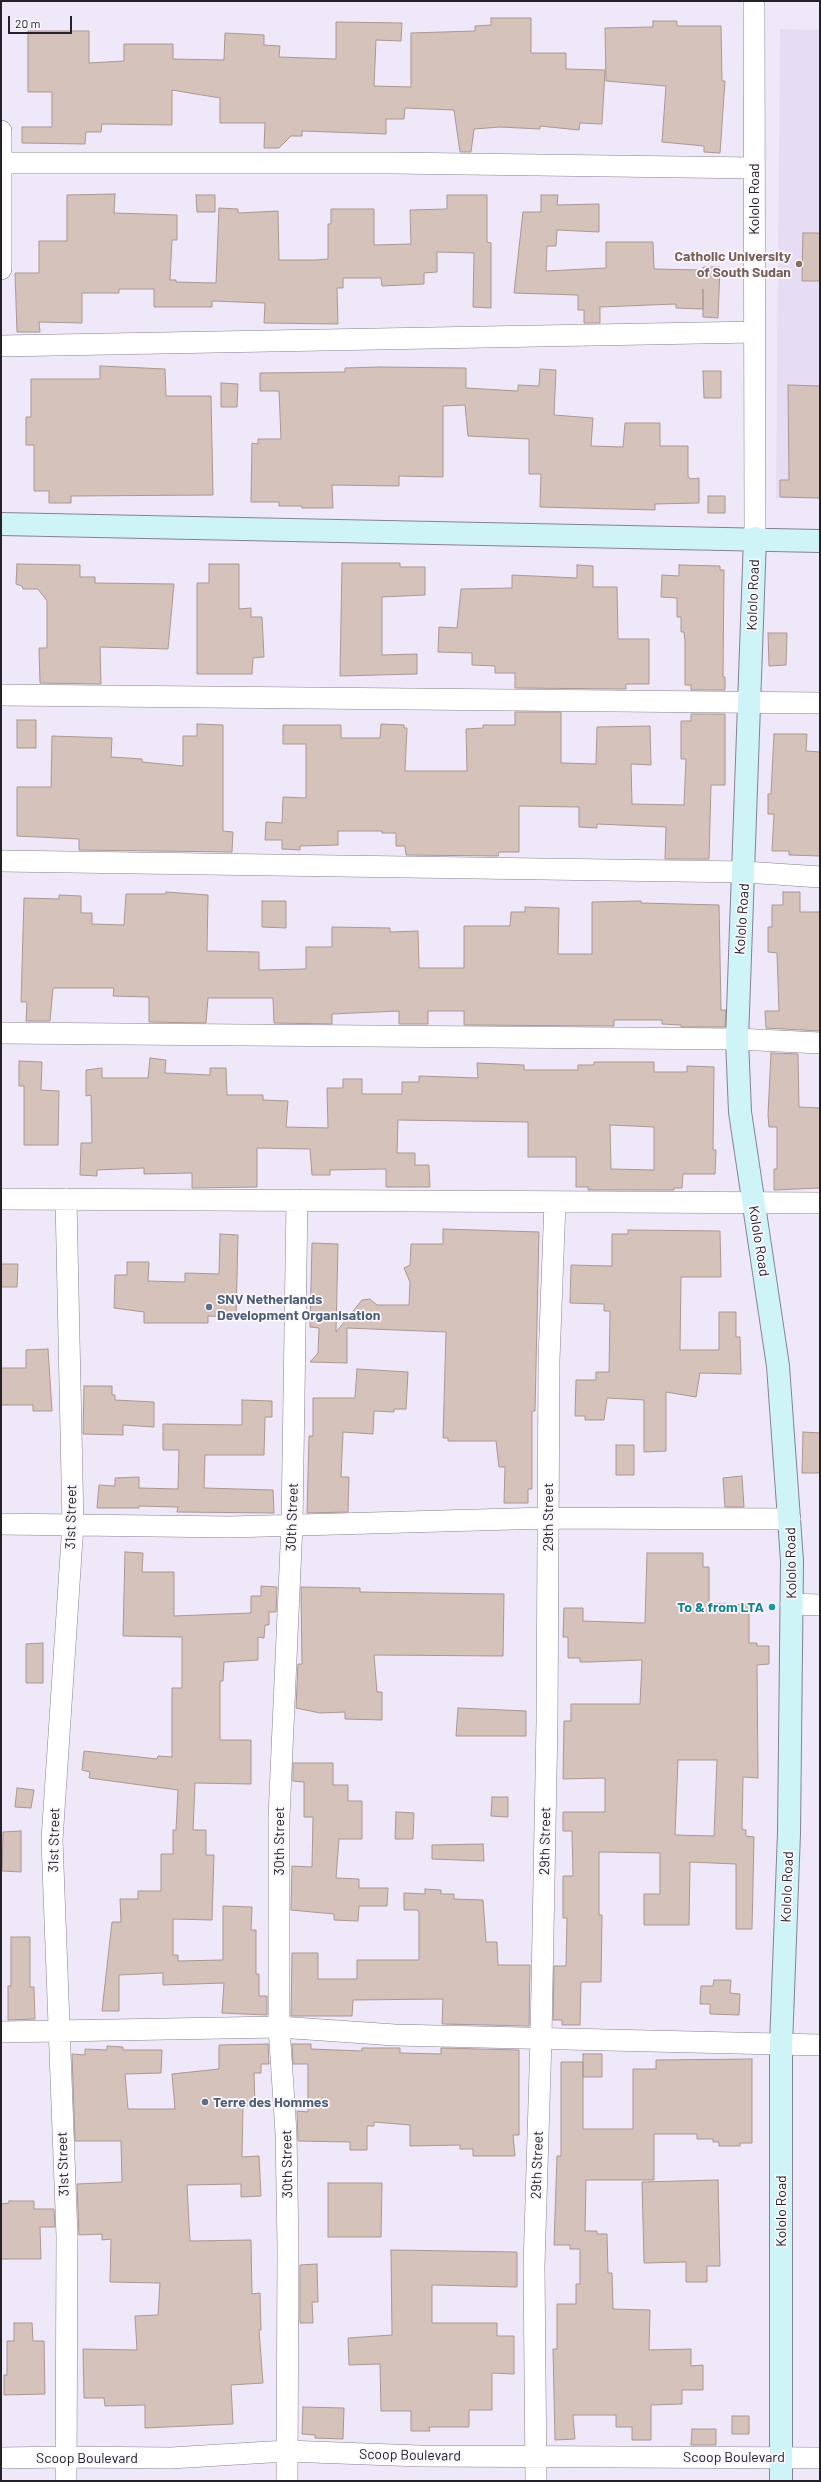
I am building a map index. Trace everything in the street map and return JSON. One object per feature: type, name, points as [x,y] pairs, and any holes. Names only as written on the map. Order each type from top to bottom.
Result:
[{"type":"street","name":"Kololo Road","points":[[754,1],[755,538],[745,872],[739,949],[737,1039],[740,1112],[752,1202],[778,1366],[792,1561],[789,1833],[781,2045],[781,2481]]},
{"type":"street","points":[[1,131],[1,269]]},
{"type":"street","points":[[2,163],[393,163],[754,168]]},
{"type":"street","points":[[1,346],[754,332]]},
{"type":"street","points":[[1,524],[755,538],[820,541]]},
{"type":"street","points":[[1,695],[354,697],[750,704],[820,703]]},
{"type":"street","points":[[1,861],[745,872],[820,878]]},
{"type":"street","points":[[1,1033],[737,1039],[820,1043]]},
{"type":"street","points":[[1,1199],[820,1203]]},
{"type":"street","name":"31st Street","points":[[66,1199],[73,1524],[52,1840],[67,2236],[66,2481]]},
{"type":"street","name":"30th Street","points":[[287,2481],[286,2451],[289,2351],[286,2133],[279,2027],[279,1816],[292,1524],[297,1200]]},
{"type":"street","name":"29th Street","points":[[536,2481],[534,2266],[541,2038],[548,1714],[549,1360],[555,1202]]},
{"type":"street","points":[[1,1524],[230,1527],[292,1524],[548,1518],[790,1519]]},
{"type":"street","points":[[791,1604],[820,1605]]},
{"type":"street","points":[[1,2032],[279,2027],[395,2035],[820,2045]]},
{"type":"street","name":"Scoop Boulevard","points":[[1,2458],[171,2458],[286,2451],[420,2456],[820,2458]]},
{"type":"shaded area","name":"Catholic University of South Sudan","points":[[780,29],[820,30],[820,499],[776,498]]},
{"type":"building","points":[[491,18],[531,18],[531,53],[566,53],[566,69],[605,70],[602,124],[580,123],[579,130],[540,126],[540,129],[500,127],[474,129],[471,152],[460,152],[454,110],[405,108],[404,119],[386,119],[386,134],[302,131],[302,136],[291,136],[279,148],[264,148],[265,123],[220,123],[220,98],[172,90],[172,125],[102,124],[101,132],[86,132],[85,144],[22,143],[22,127],[52,127],[52,92],[28,92],[28,31],[89,31],[89,63],[124,61],[124,44],[173,44],[173,59],[224,60],[225,33],[264,35],[264,45],[280,46],[279,57],[336,59],[336,22],[402,23],[401,41],[376,40],[374,86],[411,87],[411,33],[475,31],[475,26],[491,25]]},
{"type":"building","points":[[653,21],[677,21],[677,26],[721,26],[722,81],[725,81],[720,153],[704,152],[704,146],[662,142],[666,86],[606,81],[605,28],[653,27]]},
{"type":"building","points":[[115,194],[114,213],[177,215],[177,240],[172,240],[170,280],[176,280],[176,282],[216,283],[219,208],[238,209],[238,213],[278,211],[279,260],[316,260],[328,259],[328,224],[331,224],[331,209],[374,209],[374,245],[411,244],[410,210],[447,209],[447,195],[487,195],[487,242],[491,243],[491,308],[473,307],[474,253],[437,252],[437,272],[424,273],[424,284],[382,286],[381,278],[343,278],[343,288],[337,288],[338,324],[264,323],[265,303],[212,301],[212,307],[154,307],[154,289],[119,289],[119,293],[82,293],[82,323],[39,322],[40,332],[17,332],[15,273],[39,273],[39,241],[67,241],[67,195]]},
{"type":"building","points":[[196,195],[215,195],[215,212],[197,212]]},
{"type":"building","points":[[541,195],[558,195],[557,205],[599,204],[599,232],[557,230],[556,246],[547,246],[546,271],[606,268],[606,242],[653,242],[654,269],[703,270],[703,267],[720,267],[718,318],[703,317],[703,309],[676,308],[676,304],[600,307],[600,323],[584,323],[584,310],[578,310],[578,295],[514,293],[523,212],[541,212]]},
{"type":"building","points":[[803,233],[820,233],[820,281],[802,281]]},
{"type":"building","points":[[100,366],[165,369],[166,396],[211,396],[213,495],[71,496],[71,503],[49,503],[49,491],[34,491],[34,445],[26,445],[26,417],[31,417],[31,379],[100,379]]},
{"type":"building","points":[[345,368],[466,368],[466,388],[518,391],[518,385],[539,386],[540,369],[556,370],[554,415],[593,418],[591,446],[623,447],[625,423],[660,423],[660,446],[688,446],[688,476],[690,479],[699,478],[699,503],[655,504],[655,510],[540,507],[541,474],[529,474],[529,439],[468,436],[465,405],[443,406],[443,477],[399,476],[399,486],[332,485],[333,508],[302,508],[302,506],[279,506],[279,502],[251,502],[252,443],[258,444],[258,439],[281,439],[279,391],[260,391],[260,373],[345,372]]},
{"type":"building","points":[[703,371],[721,371],[721,398],[704,398]]},
{"type":"building","points":[[221,383],[238,384],[237,407],[221,407]]},
{"type":"building","points":[[788,385],[820,386],[820,498],[780,497],[780,480],[789,480]]},
{"type":"building","points":[[708,496],[725,496],[725,513],[708,513]]},
{"type":"building","points":[[342,563],[400,563],[400,567],[425,567],[425,595],[382,597],[382,655],[417,654],[417,674],[340,676]]},
{"type":"building","points":[[17,564],[80,565],[80,577],[95,577],[95,583],[174,584],[168,649],[100,647],[101,684],[40,683],[39,648],[47,648],[47,601],[38,589],[23,589],[22,586],[16,584]]},
{"type":"building","points":[[209,564],[239,564],[239,609],[251,608],[251,617],[262,617],[264,657],[253,658],[252,674],[197,674],[197,583],[209,583]]},
{"type":"building","points":[[577,565],[593,566],[593,587],[617,587],[618,639],[649,639],[649,684],[626,684],[626,689],[515,688],[515,673],[495,673],[495,666],[472,665],[472,653],[438,652],[439,627],[457,628],[461,589],[512,588],[512,575],[577,578]]},
{"type":"building","points":[[679,565],[720,566],[720,570],[724,570],[723,677],[725,677],[725,690],[691,690],[691,685],[685,685],[685,641],[684,632],[681,632],[681,617],[677,617],[677,598],[661,597],[662,575],[679,576]]},
{"type":"building","points":[[768,633],[787,633],[786,665],[769,666]]},
{"type":"building","points":[[515,712],[561,712],[561,763],[596,764],[597,727],[650,726],[651,765],[631,764],[632,804],[684,805],[686,759],[681,759],[681,721],[691,721],[691,714],[725,714],[725,785],[711,785],[709,859],[665,859],[666,827],[597,824],[597,828],[579,827],[579,807],[519,806],[519,852],[499,852],[498,856],[406,855],[405,846],[396,846],[396,833],[382,833],[382,831],[338,831],[338,845],[300,846],[300,850],[282,849],[282,840],[265,840],[266,822],[282,823],[283,797],[306,798],[306,744],[283,744],[283,725],[341,725],[341,738],[380,738],[381,724],[404,725],[404,728],[407,728],[405,771],[467,771],[466,729],[483,728],[483,725],[515,725]]},
{"type":"building","points":[[17,720],[36,720],[36,748],[17,748]]},
{"type":"building","points":[[197,724],[223,725],[223,831],[233,832],[232,852],[79,850],[79,839],[17,836],[17,787],[51,787],[52,736],[112,738],[111,757],[142,759],[142,762],[183,766],[183,736],[197,736]]},
{"type":"building","points":[[774,734],[807,734],[806,751],[820,752],[820,856],[789,855],[789,851],[772,851],[774,814],[768,814],[768,794],[771,794]]},
{"type":"building","points":[[166,892],[208,895],[207,951],[259,952],[259,970],[306,969],[306,947],[332,947],[332,927],[390,928],[390,932],[418,931],[419,968],[464,968],[464,926],[510,926],[511,912],[525,912],[525,907],[559,908],[558,954],[592,954],[592,902],[641,901],[641,903],[719,905],[721,1010],[726,1010],[725,1027],[681,1027],[681,1025],[662,1024],[662,1020],[614,1020],[614,1026],[464,1025],[464,1011],[428,1011],[428,1024],[399,1024],[399,1011],[332,1014],[332,1024],[274,1023],[273,998],[208,998],[206,1023],[149,1022],[149,997],[113,996],[114,988],[53,988],[50,1021],[26,1021],[27,1002],[21,1002],[24,898],[59,899],[59,895],[81,896],[81,913],[92,913],[92,924],[124,925],[126,894],[166,894]]},
{"type":"building","points":[[783,892],[800,892],[800,912],[820,912],[820,1031],[766,1028],[765,1011],[779,1011],[777,953],[768,952],[768,927],[772,927],[772,905],[783,905]]},
{"type":"building","points":[[262,901],[286,901],[286,928],[262,927]]},
{"type":"building","points":[[771,1053],[798,1054],[799,1107],[820,1108],[820,1188],[774,1190],[774,1169],[777,1169],[777,1127],[769,1127],[768,1115]]},
{"type":"building","points":[[150,1058],[166,1060],[165,1073],[210,1075],[210,1068],[226,1068],[227,1095],[263,1095],[263,1100],[288,1101],[286,1127],[328,1128],[327,1088],[343,1088],[343,1079],[362,1079],[362,1094],[402,1094],[402,1082],[419,1082],[419,1076],[478,1078],[477,1063],[524,1065],[524,1070],[578,1070],[578,1065],[594,1065],[594,1062],[654,1062],[654,1072],[687,1072],[687,1066],[714,1067],[713,1150],[716,1150],[715,1174],[683,1174],[682,1188],[674,1188],[674,1190],[588,1190],[588,1187],[576,1187],[576,1157],[528,1157],[528,1122],[398,1120],[397,1153],[415,1153],[415,1165],[429,1165],[430,1187],[386,1187],[386,1169],[330,1170],[330,1175],[312,1175],[310,1149],[257,1148],[257,1187],[192,1188],[192,1173],[144,1174],[144,1168],[97,1170],[97,1176],[80,1175],[81,1143],[92,1143],[91,1095],[86,1096],[86,1070],[102,1068],[102,1078],[148,1078]],"holes":[[[610,1125],[654,1127],[654,1170],[611,1169]]]},
{"type":"building","points":[[19,1061],[42,1062],[41,1090],[59,1091],[58,1145],[24,1145],[24,1086],[19,1086]]},
{"type":"building","points":[[443,1229],[539,1232],[535,1411],[532,1411],[532,1489],[528,1489],[528,1503],[504,1503],[505,1467],[499,1467],[496,1441],[448,1441],[448,1438],[443,1438],[446,1332],[347,1328],[347,1363],[310,1362],[318,1353],[319,1328],[310,1327],[312,1243],[338,1244],[336,1332],[362,1300],[370,1299],[377,1305],[409,1305],[410,1282],[404,1268],[410,1265],[411,1244],[443,1244]]},
{"type":"building","points":[[628,1230],[720,1231],[721,1277],[681,1277],[680,1350],[719,1350],[719,1312],[736,1312],[736,1337],[740,1337],[741,1374],[700,1373],[696,1397],[666,1392],[666,1451],[644,1452],[644,1400],[607,1398],[604,1420],[585,1420],[585,1416],[575,1416],[576,1380],[596,1380],[596,1372],[609,1372],[610,1311],[604,1311],[604,1304],[570,1303],[571,1265],[612,1266],[612,1234],[628,1234]]},
{"type":"building","points":[[220,1234],[238,1235],[236,1317],[208,1316],[208,1323],[144,1323],[144,1312],[114,1308],[115,1275],[127,1275],[127,1262],[149,1262],[148,1281],[185,1282],[185,1273],[219,1274]]},
{"type":"building","points":[[1,1264],[18,1264],[17,1287],[1,1287]]},
{"type":"building","points":[[48,1349],[52,1411],[33,1411],[33,1405],[1,1405],[1,1368],[26,1368],[26,1350]]},
{"type":"building","points":[[357,1369],[408,1372],[406,1409],[394,1409],[394,1412],[374,1411],[373,1434],[343,1432],[341,1477],[349,1477],[348,1512],[307,1513],[309,1436],[313,1436],[313,1398],[355,1398]]},
{"type":"building","points":[[84,1386],[112,1386],[112,1395],[115,1395],[115,1400],[154,1402],[154,1427],[123,1425],[123,1435],[83,1434]]},
{"type":"building","points":[[242,1400],[272,1401],[272,1417],[265,1417],[264,1455],[205,1455],[204,1488],[273,1490],[274,1513],[177,1512],[178,1507],[139,1506],[139,1508],[97,1508],[99,1485],[115,1486],[115,1478],[139,1477],[139,1488],[178,1489],[179,1450],[163,1450],[163,1424],[242,1425]]},
{"type":"building","points":[[803,1432],[820,1433],[820,1473],[802,1473]]},
{"type":"building","points":[[616,1445],[634,1445],[634,1475],[616,1475]]},
{"type":"building","points":[[742,1476],[744,1507],[725,1507],[723,1478]]},
{"type":"building","points":[[125,1552],[143,1553],[142,1572],[174,1572],[174,1616],[251,1613],[251,1596],[261,1596],[261,1586],[277,1587],[276,1612],[269,1612],[269,1625],[265,1625],[264,1638],[258,1637],[258,1660],[224,1662],[223,1681],[220,1681],[220,1740],[251,1740],[251,1784],[195,1783],[193,1830],[206,1830],[206,1855],[214,1855],[212,1920],[173,1919],[173,1955],[178,1955],[178,1961],[223,1960],[223,1906],[252,1907],[251,1930],[256,1930],[256,1974],[259,1974],[259,1996],[267,1996],[267,2015],[222,2013],[224,1983],[163,1985],[163,1973],[119,1975],[119,2011],[102,2011],[112,1922],[121,1922],[120,1899],[138,1899],[138,1891],[161,1891],[161,1854],[173,1854],[173,1830],[176,1830],[178,1790],[89,1778],[90,1772],[82,1770],[84,1751],[157,1759],[158,1756],[172,1757],[172,1688],[182,1688],[182,1637],[123,1636]]},
{"type":"building","points":[[647,1553],[703,1553],[703,1567],[709,1567],[709,1603],[749,1605],[749,1643],[757,1643],[757,1646],[769,1646],[769,1664],[757,1665],[758,1778],[743,1777],[742,1829],[746,1830],[746,1836],[754,1837],[752,1929],[736,1929],[736,1864],[690,1862],[689,1925],[644,1925],[644,1894],[660,1894],[660,1853],[599,1852],[599,1915],[602,1915],[601,1982],[581,1982],[580,2025],[562,2025],[562,2020],[553,2020],[554,1966],[566,1966],[567,1918],[563,1918],[563,1876],[573,1876],[572,1831],[563,1831],[563,1812],[605,1812],[605,1778],[563,1779],[564,1721],[571,1721],[571,1704],[640,1704],[642,1660],[580,1662],[580,1658],[568,1658],[568,1637],[563,1637],[564,1608],[583,1608],[583,1621],[645,1623]],"holes":[[[678,1760],[717,1760],[714,1836],[675,1835]]]},
{"type":"building","points":[[301,1587],[360,1588],[360,1592],[504,1594],[503,1656],[374,1655],[377,1692],[382,1692],[382,1720],[345,1719],[345,1712],[320,1713],[296,1708],[298,1664],[302,1664]]},
{"type":"building","points":[[43,1643],[43,1683],[26,1683],[26,1644]]},
{"type":"building","points":[[458,1708],[526,1711],[526,1736],[456,1736]]},
{"type":"building","points":[[293,1763],[333,1763],[333,1785],[348,1785],[348,1801],[362,1801],[362,1839],[339,1839],[336,1878],[359,1879],[359,1888],[388,1888],[387,1906],[359,1906],[358,1921],[334,1920],[334,1914],[291,1910],[292,1866],[312,1867],[313,1817],[304,1817],[304,1782],[293,1781]]},
{"type":"building","points":[[17,1788],[34,1790],[31,1808],[15,1807]]},
{"type":"building","points":[[492,1797],[508,1797],[508,1817],[491,1816]]},
{"type":"building","points":[[396,1812],[414,1813],[413,1839],[395,1839]]},
{"type":"building","points":[[21,1831],[21,1872],[2,1871],[3,1832]]},
{"type":"building","points":[[483,1844],[484,1861],[432,1859],[432,1845]]},
{"type":"building","points":[[425,1889],[441,1890],[441,1894],[454,1894],[454,1899],[483,1900],[486,1942],[497,1942],[498,1965],[530,1965],[529,2026],[442,2024],[443,1999],[353,2000],[352,2016],[291,2016],[292,1953],[318,1953],[318,1979],[357,1979],[357,1960],[419,1960],[419,1912],[417,1910],[404,1910],[404,1893],[425,1894]]},
{"type":"building","points":[[11,1937],[30,1937],[30,1987],[34,1987],[35,2019],[8,2020],[8,1986],[11,1986]]},
{"type":"building","points":[[714,1980],[731,1980],[730,1993],[740,1994],[739,2015],[710,2014],[710,2004],[700,2004],[701,1986],[713,1986]]},
{"type":"building","points":[[268,2044],[269,2064],[261,2064],[261,2073],[254,2073],[255,2106],[243,2106],[242,2157],[259,2156],[261,2196],[241,2197],[241,2184],[187,2185],[190,2241],[251,2240],[252,2294],[260,2293],[261,2330],[259,2330],[263,2383],[231,2385],[233,2424],[145,2428],[145,2405],[105,2406],[104,2398],[84,2398],[83,2349],[137,2350],[135,2316],[158,2315],[160,2283],[110,2282],[111,2239],[102,2240],[102,2234],[79,2235],[77,2184],[122,2182],[121,2141],[75,2141],[72,2054],[85,2055],[85,2049],[107,2050],[107,2046],[123,2047],[123,2050],[162,2050],[161,2073],[125,2074],[128,2109],[175,2109],[172,2074],[219,2069],[219,2045]]},
{"type":"building","points":[[292,2044],[311,2044],[311,2049],[362,2051],[362,2048],[400,2048],[400,2053],[441,2054],[441,2048],[519,2050],[519,2135],[513,2135],[515,2156],[473,2156],[473,2149],[460,2149],[460,2145],[410,2146],[410,2125],[374,2122],[374,2126],[367,2126],[367,2150],[350,2150],[350,2142],[298,2141],[297,2111],[308,2112],[308,2064],[293,2064]]},
{"type":"building","points":[[583,2054],[602,2054],[602,2077],[583,2077]]},
{"type":"building","points":[[752,2059],[752,2143],[740,2143],[740,2146],[719,2146],[719,2142],[713,2142],[713,2139],[697,2139],[697,2134],[654,2134],[654,2180],[586,2180],[585,2231],[597,2231],[597,2234],[607,2234],[608,2273],[612,2273],[613,2309],[650,2310],[649,2350],[691,2349],[691,2366],[703,2365],[703,2390],[682,2390],[682,2404],[651,2405],[651,2440],[632,2440],[632,2427],[616,2427],[616,2415],[573,2415],[575,2439],[555,2440],[553,2349],[557,2349],[557,2304],[576,2304],[576,2284],[580,2284],[580,2249],[570,2249],[570,2245],[554,2245],[557,2156],[561,2156],[561,2062],[583,2062],[583,2129],[633,2129],[633,2069],[656,2069],[656,2060]]},
{"type":"building","points":[[718,2180],[720,2266],[707,2266],[707,2282],[686,2282],[686,2262],[644,2263],[642,2182]]},
{"type":"building","points":[[328,2183],[382,2183],[381,2237],[328,2237]]},
{"type":"building","points":[[9,2201],[34,2201],[34,2209],[54,2209],[55,2227],[40,2227],[41,2259],[1,2259],[1,2204],[9,2203]]},
{"type":"building","points":[[391,2250],[517,2252],[517,2287],[432,2285],[432,2323],[497,2323],[497,2336],[514,2336],[514,2374],[492,2373],[492,2410],[469,2410],[469,2427],[429,2427],[430,2431],[411,2431],[411,2411],[381,2411],[380,2364],[349,2365],[348,2338],[392,2335]]},
{"type":"building","points":[[317,2264],[318,2302],[312,2302],[313,2323],[300,2323],[300,2265]]},
{"type":"building","points":[[14,2323],[32,2323],[33,2341],[44,2341],[45,2394],[4,2395],[4,2375],[7,2375],[7,2341],[14,2341]]},
{"type":"building","points":[[303,2407],[344,2408],[343,2439],[315,2438],[315,2435],[302,2434]]},
{"type":"building","points":[[732,2416],[749,2416],[749,2434],[732,2434]]},
{"type":"building","points":[[692,2429],[716,2429],[716,2445],[691,2445]]},
{"type":"place","name":"Catholic University of South Sudan","points":[[799,264]]},
{"type":"place","name":"SNV Netherlands Development Organisation","points":[[209,1307]]},
{"type":"place","name":"To & from LTA","points":[[772,1607]]},
{"type":"place","name":"Terre des Hommes","points":[[205,2102]]}]
